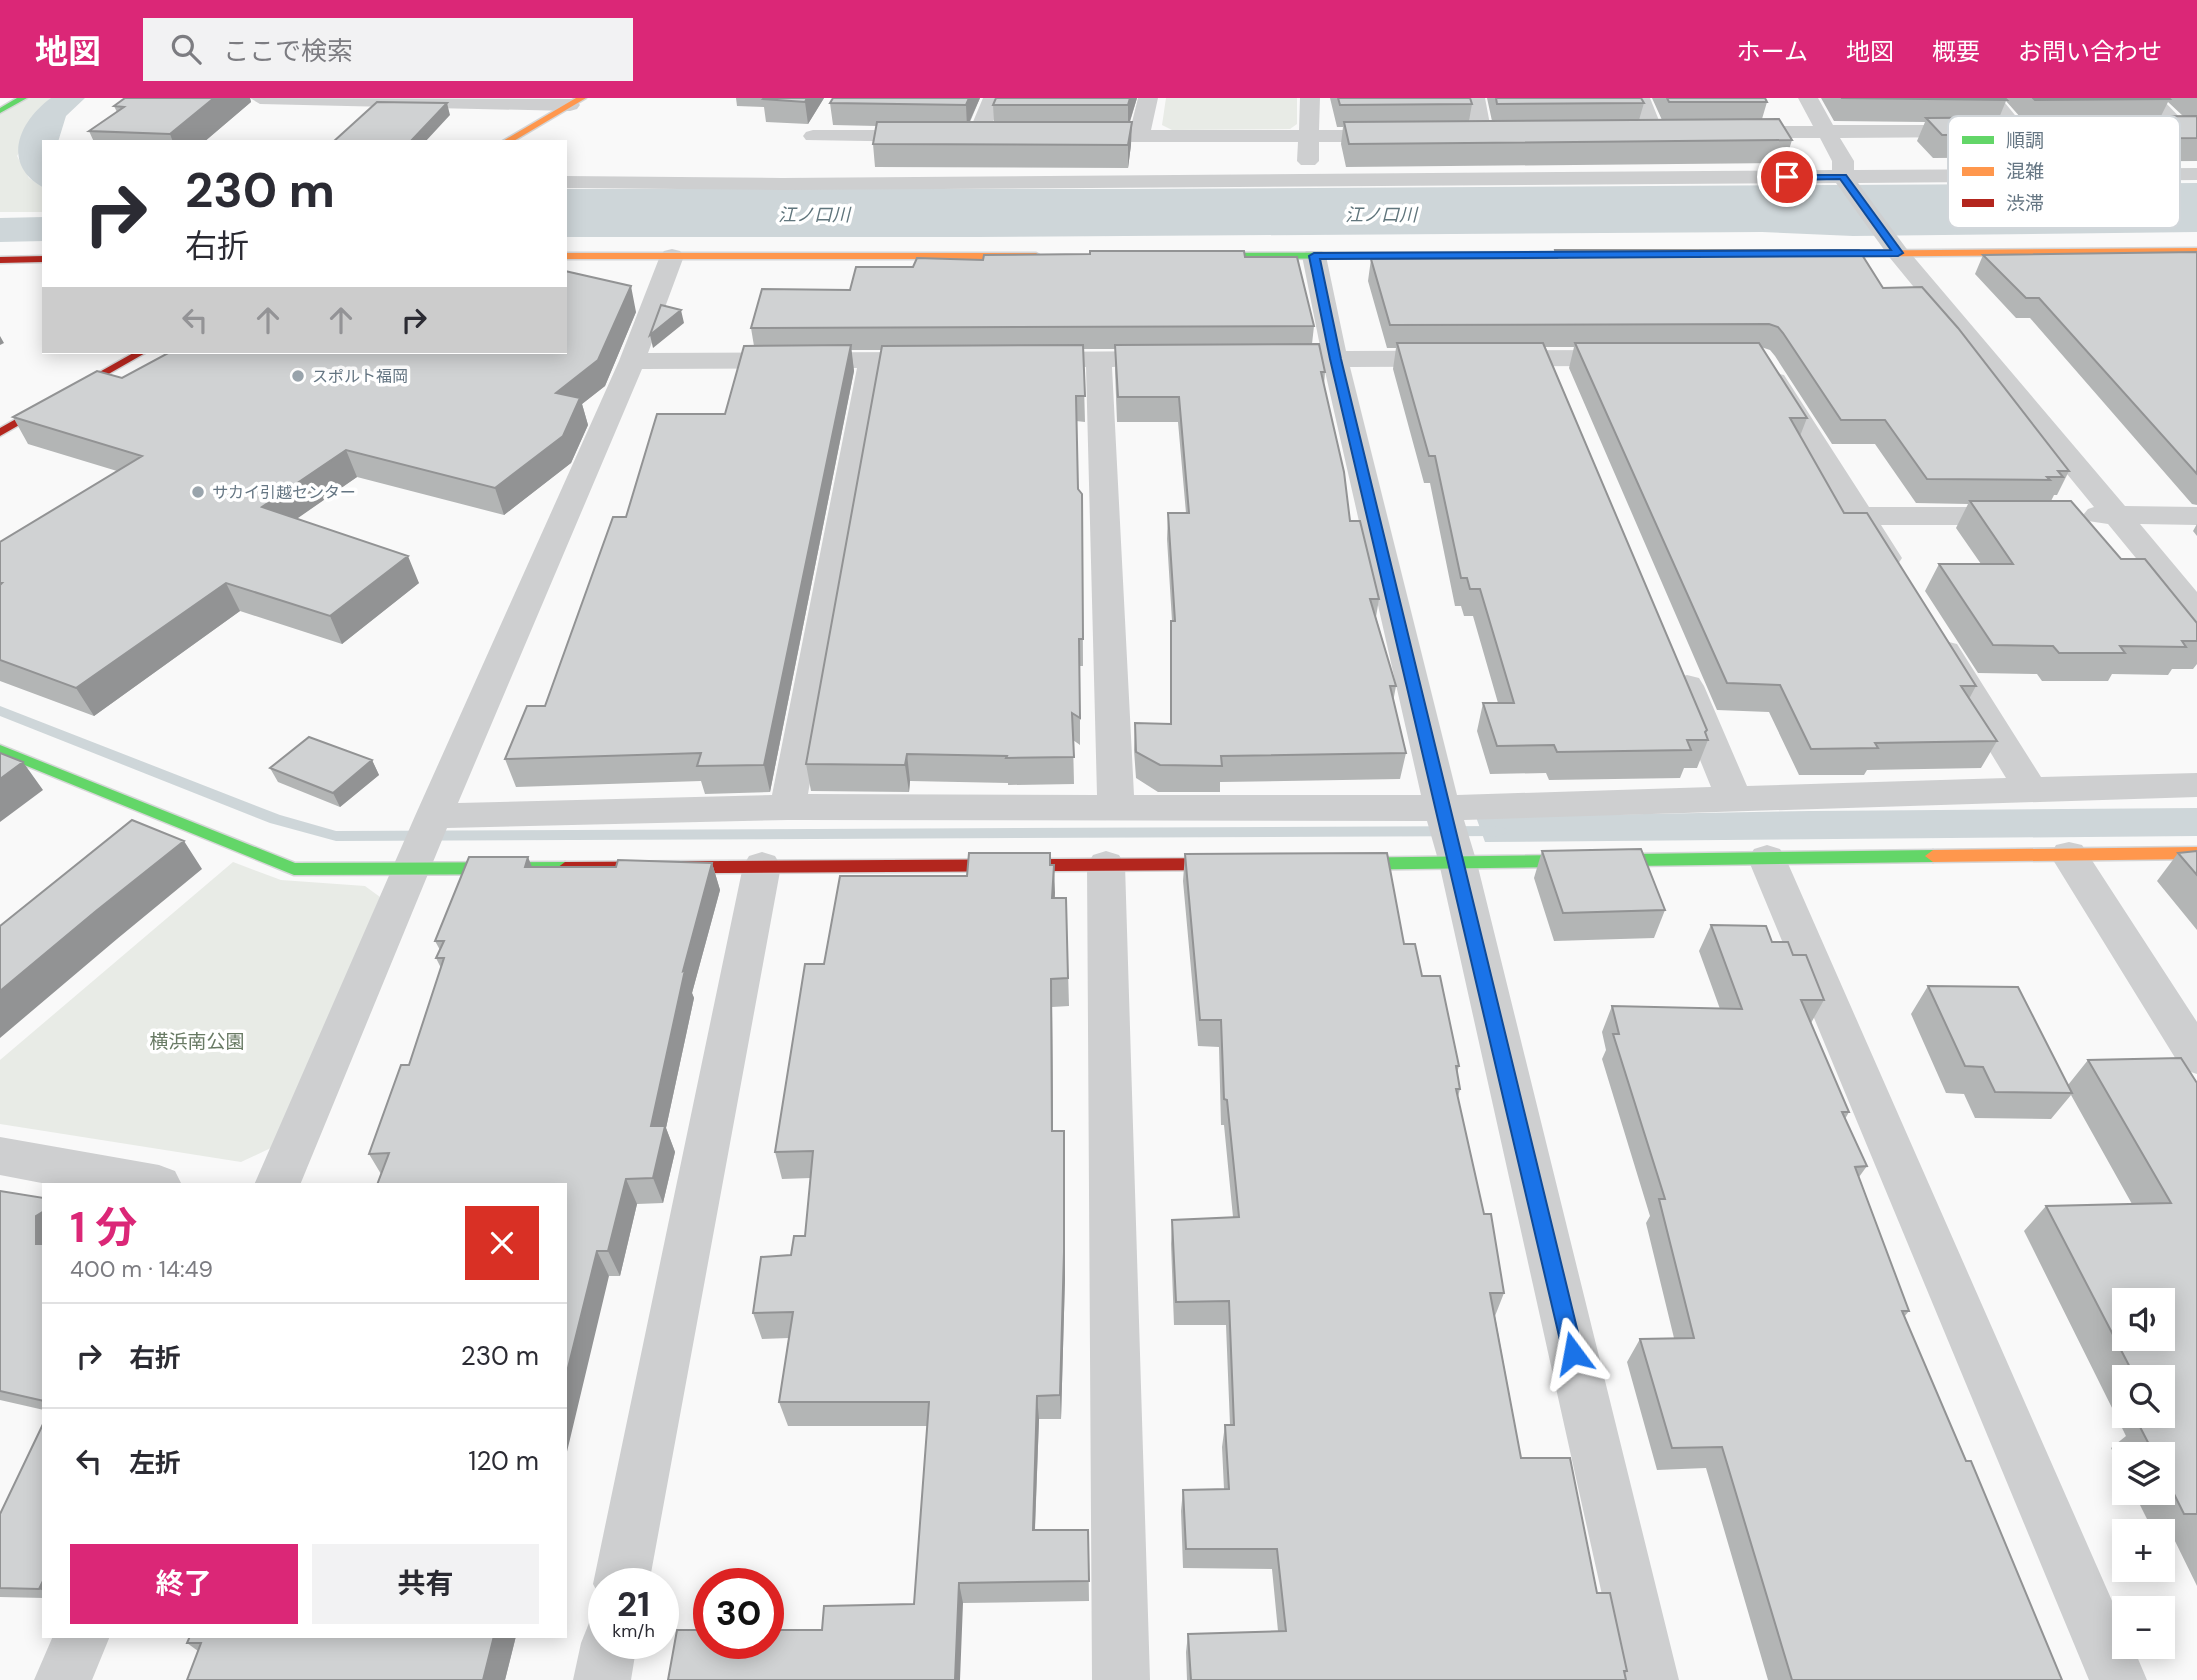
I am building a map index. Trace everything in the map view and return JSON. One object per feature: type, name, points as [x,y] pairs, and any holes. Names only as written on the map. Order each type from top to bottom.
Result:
[{"type":"main road","points":[[0,111],[23,98]]},
{"type":"main road","points":[[509,140],[576,102]]},
{"type":"main road","points":[[1787,254],[2197,251]]},
{"type":"main road","points":[[1175,256],[1620,255]]},
{"type":"main road","points":[[567,256],[1049,256]]},
{"type":"main road","points":[[0,260],[42,259]]},
{"type":"main road","points":[[0,433],[138,354]]},
{"type":"main road","points":[[0,750],[294,869],[1255,864]]},
{"type":"main road","points":[[1323,864],[2197,853]]},
{"type":"street","points":[[260,98],[576,102]]},
{"type":"street","points":[[964,136],[993,98]]},
{"type":"street","points":[[1139,136],[1148,98]]},
{"type":"street","points":[[1307,170],[1310,98]]},
{"type":"street","points":[[1475,98],[1482,135]]},
{"type":"street","points":[[1640,98],[1654,133]]},
{"type":"street","points":[[1808,98],[1843,161],[1843,177],[1898,253],[2197,612]]},
{"type":"street","points":[[1992,98],[2010,116]]},
{"type":"street","points":[[2150,98],[2172,116]]},
{"type":"street","points":[[782,184],[825,117]]},
{"type":"street","points":[[1720,132],[1948,131]]},
{"type":"street","points":[[1628,133],[1681,133]]},
{"type":"street","points":[[1058,136],[1416,135]]},
{"type":"street","points":[[1456,135],[1509,135]]},
{"type":"street","points":[[813,136],[1004,136]]},
{"type":"street","points":[[567,181],[782,184],[1948,176]]},
{"type":"street","points":[[279,1183],[433,816],[632,361],[672,256]]},
{"type":"street","points":[[1314,256],[1335,359],[1442,808],[1458,863],[1650,1680]]},
{"type":"street","points":[[1252,359],[1335,359],[1555,370],[1655,357]]},
{"type":"street","points":[[1760,357],[1898,576]]},
{"type":"street","points":[[1098,359],[1116,808]]},
{"type":"street","points":[[1005,360],[1196,359]]},
{"type":"street","points":[[788,807],[871,360]]},
{"type":"street","points":[[632,361],[951,360]]},
{"type":"street","points":[[2075,515],[2197,516]]},
{"type":"street","points":[[1862,516],[2035,516]]},
{"type":"street","points":[[1935,635],[2030,789]]},
{"type":"street","points":[[1676,660],[1734,798]]},
{"type":"street","points":[[433,816],[788,807],[1442,808],[2197,785]]},
{"type":"street","points":[[2069,855],[2197,1057]]},
{"type":"street","points":[[1767,859],[2118,1680]]},
{"type":"street","points":[[1106,865],[1121,1680]]},
{"type":"street","points":[[624,1568],[762,866]]},
{"type":"street","points":[[0,1156],[148,1183]]},
{"type":"street","points":[[63,1680],[81,1638]]},
{"type":"street","points":[[602,1680],[606,1659]]},
{"type":"green space","points":[[23,98],[52,98],[17,156],[29,178],[42,187],[42,212],[0,212],[0,111]]},
{"type":"green space","points":[[1166,98],[1297,98],[1297,124],[1290,129],[1172,130],[1162,125]]},
{"type":"green space","name":"横浜南公園","points":[[233,862],[281,880],[365,886],[380,897],[275,1146],[241,1162],[0,1124],[0,1060]]},
{"type":"water","points":[[51,98],[85,98],[66,116],[59,140],[42,140],[42,187],[30,178],[18,155],[23,130],[40,107]]},
{"type":"water","name":"江ノ口川","points":[[2180,183],[2197,183],[2197,232],[1853,236],[1762,232],[567,237],[567,189],[1948,184],[1948,228],[2180,228]]},
{"type":"water","points":[[42,217],[42,241],[0,242],[0,218]]},
{"type":"water","points":[[2197,808],[2197,836],[1485,842],[1476,817],[1810,811]]},
{"type":"building","points":[[125,98],[214,98],[170,134],[89,131],[124,107],[114,106]]},
{"type":"building","points":[[764,98],[807,98],[805,102]]},
{"type":"building","points":[[833,98],[969,98],[966,105],[830,103]]},
{"type":"building","points":[[996,98],[1130,98],[1128,105],[993,105]]},
{"type":"building","points":[[1338,98],[1470,98],[1472,104],[1340,105]]},
{"type":"building","points":[[1496,98],[1641,98],[1644,103],[1497,104]]},
{"type":"building","points":[[1667,98],[1765,98],[1767,102],[1669,102]]},
{"type":"building","points":[[1842,98],[2005,98],[2007,100]]},
{"type":"building","points":[[2033,98],[2169,98],[2170,99],[2035,100]]},
{"type":"building","points":[[377,102],[447,103],[412,140],[335,140]]},
{"type":"building","points":[[2180,116],[2197,116],[2197,138],[2180,138]]},
{"type":"building","points":[[1926,118],[1948,118],[1948,135],[1942,135]]},
{"type":"building","points":[[1779,119],[1792,140],[1349,144],[1344,122]]},
{"type":"building","points":[[877,122],[1132,122],[1128,145],[873,144]]},
{"type":"building","points":[[1555,250],[1859,250],[1883,288],[1922,287],[1958,328],[2069,471],[2058,471],[2063,477],[2047,477],[2050,480],[1927,479],[1885,420],[1841,420],[1783,333],[1778,327],[1769,324],[1390,325],[1371,259],[1557,258]]},
{"type":"building","points":[[1090,251],[1244,251],[1245,257],[1297,257],[1314,326],[751,328],[762,289],[850,290],[856,267],[913,267],[917,258],[983,260],[984,255],[1090,254]]},
{"type":"building","points":[[2197,252],[2197,474],[2039,298],[2026,298],[1983,255]]},
{"type":"building","points":[[567,271],[631,286],[598,360],[556,393],[580,398],[563,436],[495,488],[346,450],[262,507],[408,556],[330,616],[226,583],[76,688],[0,660],[0,542],[142,456],[13,417],[97,371],[122,378],[166,354],[567,354]]},
{"type":"building","points":[[661,305],[681,310],[650,335]]},
{"type":"building","points":[[1397,343],[1543,343],[1707,730],[1705,732],[1708,740],[1687,740],[1691,750],[1557,752],[1554,745],[1497,746],[1483,703],[1514,703],[1480,589],[1470,589],[1467,578],[1461,578],[1435,456],[1429,456]]},
{"type":"building","points":[[1575,343],[1759,343],[1807,418],[1790,418],[1844,513],[1867,513],[1976,686],[1961,686],[1997,741],[1875,743],[1878,748],[1811,749],[1780,685],[1727,683]]},
{"type":"building","points":[[1319,344],[1325,372],[1321,372],[1344,472],[1350,521],[1360,521],[1379,599],[1370,599],[1396,686],[1390,686],[1406,753],[1221,756],[1222,766],[1160,765],[1136,752],[1135,723],[1171,724],[1171,621],[1175,621],[1168,513],[1189,513],[1179,397],[1118,397],[1115,345]]},
{"type":"building","points":[[851,345],[764,765],[697,766],[701,753],[505,759],[527,706],[545,706],[613,517],[626,517],[657,414],[725,414],[744,346]]},
{"type":"building","points":[[1083,345],[1085,396],[1076,396],[1078,489],[1082,494],[1083,639],[1079,639],[1080,718],[1072,713],[1074,757],[1006,758],[1007,756],[907,754],[905,765],[806,764],[882,346]]},
{"type":"building","points":[[1970,501],[2071,501],[2121,559],[2145,559],[2197,623],[2197,641],[2182,641],[2186,647],[2120,646],[2125,653],[2059,653],[2053,646],[1993,645],[1939,564],[2013,564]]},
{"type":"building","points":[[309,737],[372,760],[333,793],[270,768]]},
{"type":"building","points":[[0,753],[23,762],[0,779]]},
{"type":"building","points":[[132,820],[184,841],[0,991],[0,926]]},
{"type":"building","points":[[1641,849],[1665,910],[1563,913],[1542,851]]},
{"type":"building","points":[[2197,851],[2197,875],[2178,853]]},
{"type":"building","points":[[969,853],[1050,853],[1050,865],[1054,865],[1052,898],[1066,898],[1068,978],[1051,979],[1052,1131],[1064,1131],[1060,1395],[1037,1396],[1033,1530],[1088,1530],[1089,1581],[959,1583],[955,1680],[668,1680],[672,1659],[679,1659],[679,1630],[693,1630],[693,1659],[784,1659],[784,1630],[822,1630],[824,1606],[914,1604],[929,1402],[779,1402],[793,1312],[753,1313],[761,1257],[791,1255],[794,1236],[805,1236],[813,1151],[775,1152],[805,964],[824,964],[840,876],[967,876]]},
{"type":"building","points":[[1387,853],[1404,944],[1415,944],[1422,976],[1440,976],[1459,1066],[1456,1066],[1460,1089],[1456,1089],[1484,1214],[1491,1214],[1504,1293],[1490,1293],[1521,1458],[1570,1458],[1597,1593],[1610,1593],[1627,1671],[1624,1671],[1626,1680],[1191,1680],[1188,1634],[1286,1631],[1277,1549],[1186,1549],[1183,1490],[1229,1489],[1225,1425],[1234,1425],[1229,1301],[1176,1302],[1172,1220],[1239,1217],[1227,1100],[1224,1099],[1221,1020],[1200,1020],[1185,854]]},
{"type":"building","points":[[469,857],[528,857],[525,867],[616,867],[618,860],[712,863],[683,971],[685,970],[651,1126],[665,1126],[653,1178],[626,1179],[608,1251],[597,1251],[567,1372],[567,1183],[378,1183],[389,1153],[369,1154],[401,1065],[409,1065],[444,958],[436,958],[444,941],[435,941]]},
{"type":"building","points":[[1711,925],[1766,926],[1772,942],[1788,942],[1793,955],[1806,955],[1824,1000],[1801,1000],[1849,1112],[1842,1112],[1867,1166],[1855,1167],[1909,1311],[1902,1311],[1966,1461],[1971,1461],[2062,1680],[1792,1680],[1722,1447],[1672,1448],[1640,1339],[1694,1338],[1659,1199],[1665,1199],[1613,1034],[1619,1034],[1612,1006],[1742,1009]]},
{"type":"building","points":[[1928,986],[2018,987],[2072,1093],[1995,1092],[1983,1067],[1965,1066]]},
{"type":"building","points":[[2181,1058],[2197,1083],[2197,1514],[2184,1514],[2175,1496],[2175,1442],[2148,1442],[2141,1428],[2175,1428],[2175,1365],[2129,1365],[2121,1351],[2175,1351],[2175,1288],[2112,1288],[2112,1333],[2046,1206],[2171,1203],[2088,1060]]},
{"type":"building","points":[[0,1191],[42,1198],[42,1212],[36,1216],[36,1244],[42,1244],[42,1401],[0,1391]]},
{"type":"building","points":[[42,1426],[42,1583],[39,1589],[0,1588],[0,1514]]},
{"type":"building","points":[[189,1638],[494,1638],[483,1680],[187,1680],[201,1643],[187,1643]]},
{"type":"waterway","points":[[0,711],[275,819],[336,836],[1501,831]]},
{"type":"traffic: fast","points":[[0,111],[23,98]]},
{"type":"traffic: fast","points":[[1194,256],[1606,255]]},
{"type":"traffic: fast","points":[[0,750],[294,869],[565,868]]},
{"type":"traffic: fast","points":[[1337,864],[1933,856]]},
{"type":"traffic: slow","points":[[508,140],[582,98]]},
{"type":"traffic: slow","points":[[1810,254],[2197,251]]},
{"type":"traffic: slow","points":[[567,256],[1036,256]]},
{"type":"traffic: slow","points":[[1933,856],[2197,853]]},
{"type":"traffic: jam","points":[[0,260],[42,259]]},
{"type":"traffic: jam","points":[[0,433],[138,354]]},
{"type":"traffic: jam","points":[[565,868],[1238,864]]},
{"type":"place","name":"スポルト福岡","points":[[298,376]]},
{"type":"place","name":"サカイ引越センター","points":[[198,492]]},
{"type":"route","points":[[1573,1353],[1458,863],[1442,808],[1335,359],[1314,256],[1898,253],[1843,177],[1787,177]]}]
